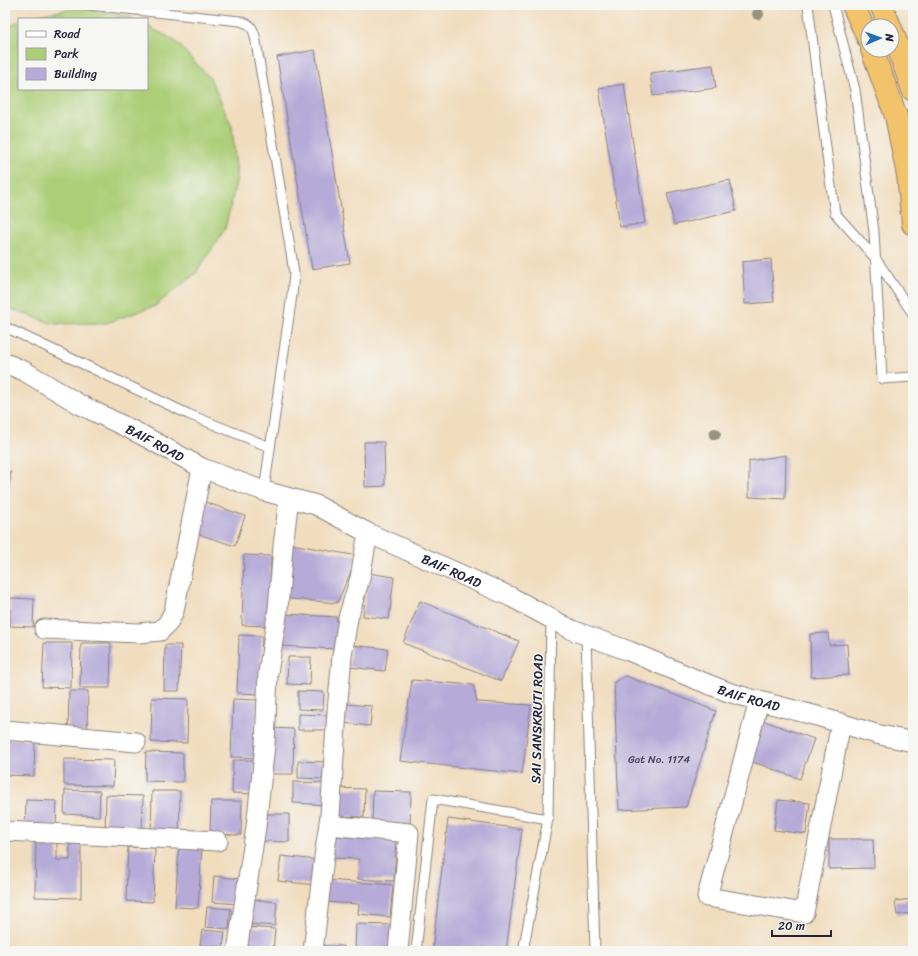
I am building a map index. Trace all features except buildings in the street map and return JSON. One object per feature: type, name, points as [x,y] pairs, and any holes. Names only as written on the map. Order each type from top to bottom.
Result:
[{"type":"highway","points":[[853,5],[860,20]]},
{"type":"highway","points":[[881,5],[887,18]]},
{"type":"highway","points":[[900,53],[913,90]]},
{"type":"highway","points":[[875,58],[896,116],[908,175],[913,224]]},
{"type":"street","name":"BAIF ROAD","points":[[5,363],[24,371],[79,404],[142,435],[202,468],[264,491],[316,505],[368,533],[511,597],[572,630],[630,651],[695,680],[728,692],[817,716],[876,734],[913,742]]},
{"type":"street","points":[[44,629],[139,633],[160,631],[168,623],[174,611],[202,468]]},
{"type":"street","points":[[237,951],[256,826],[265,745],[268,673],[278,609],[283,546],[289,498]]},
{"type":"street","points":[[313,951],[330,816],[342,656],[348,618],[360,578],[368,533]]},
{"type":"street","points":[[759,701],[708,897],[804,913],[841,723]]},
{"type":"street","points":[[5,730],[136,742]]},
{"type":"street","points":[[328,825],[409,833],[398,951]]},
{"type":"street","points":[[5,831],[218,841]]},
{"type":"lane","points":[[89,5],[240,20],[248,24],[256,36],[294,274],[264,491]]},
{"type":"lane","points":[[808,5],[830,179],[836,213],[876,259],[913,314]]},
{"type":"lane","points":[[833,5],[855,90],[874,232],[882,379],[913,377]]},
{"type":"lane","points":[[5,327],[188,414],[270,447]]},
{"type":"lane","name":"SAI SANSKRUTI ROAD","points":[[523,951],[548,819],[552,619]]},
{"type":"lane","points":[[586,635],[595,951]]},
{"type":"lane","points":[[416,951],[433,799],[548,819]]},
{"type":"green space","points":[[77,8],[128,16],[132,18],[24,18]]},
{"type":"green space","points":[[18,22],[18,90],[148,90],[148,27],[174,40],[210,78],[232,126],[237,178],[225,229],[196,273],[155,306],[106,323],[54,324],[5,307],[5,29]]}]
